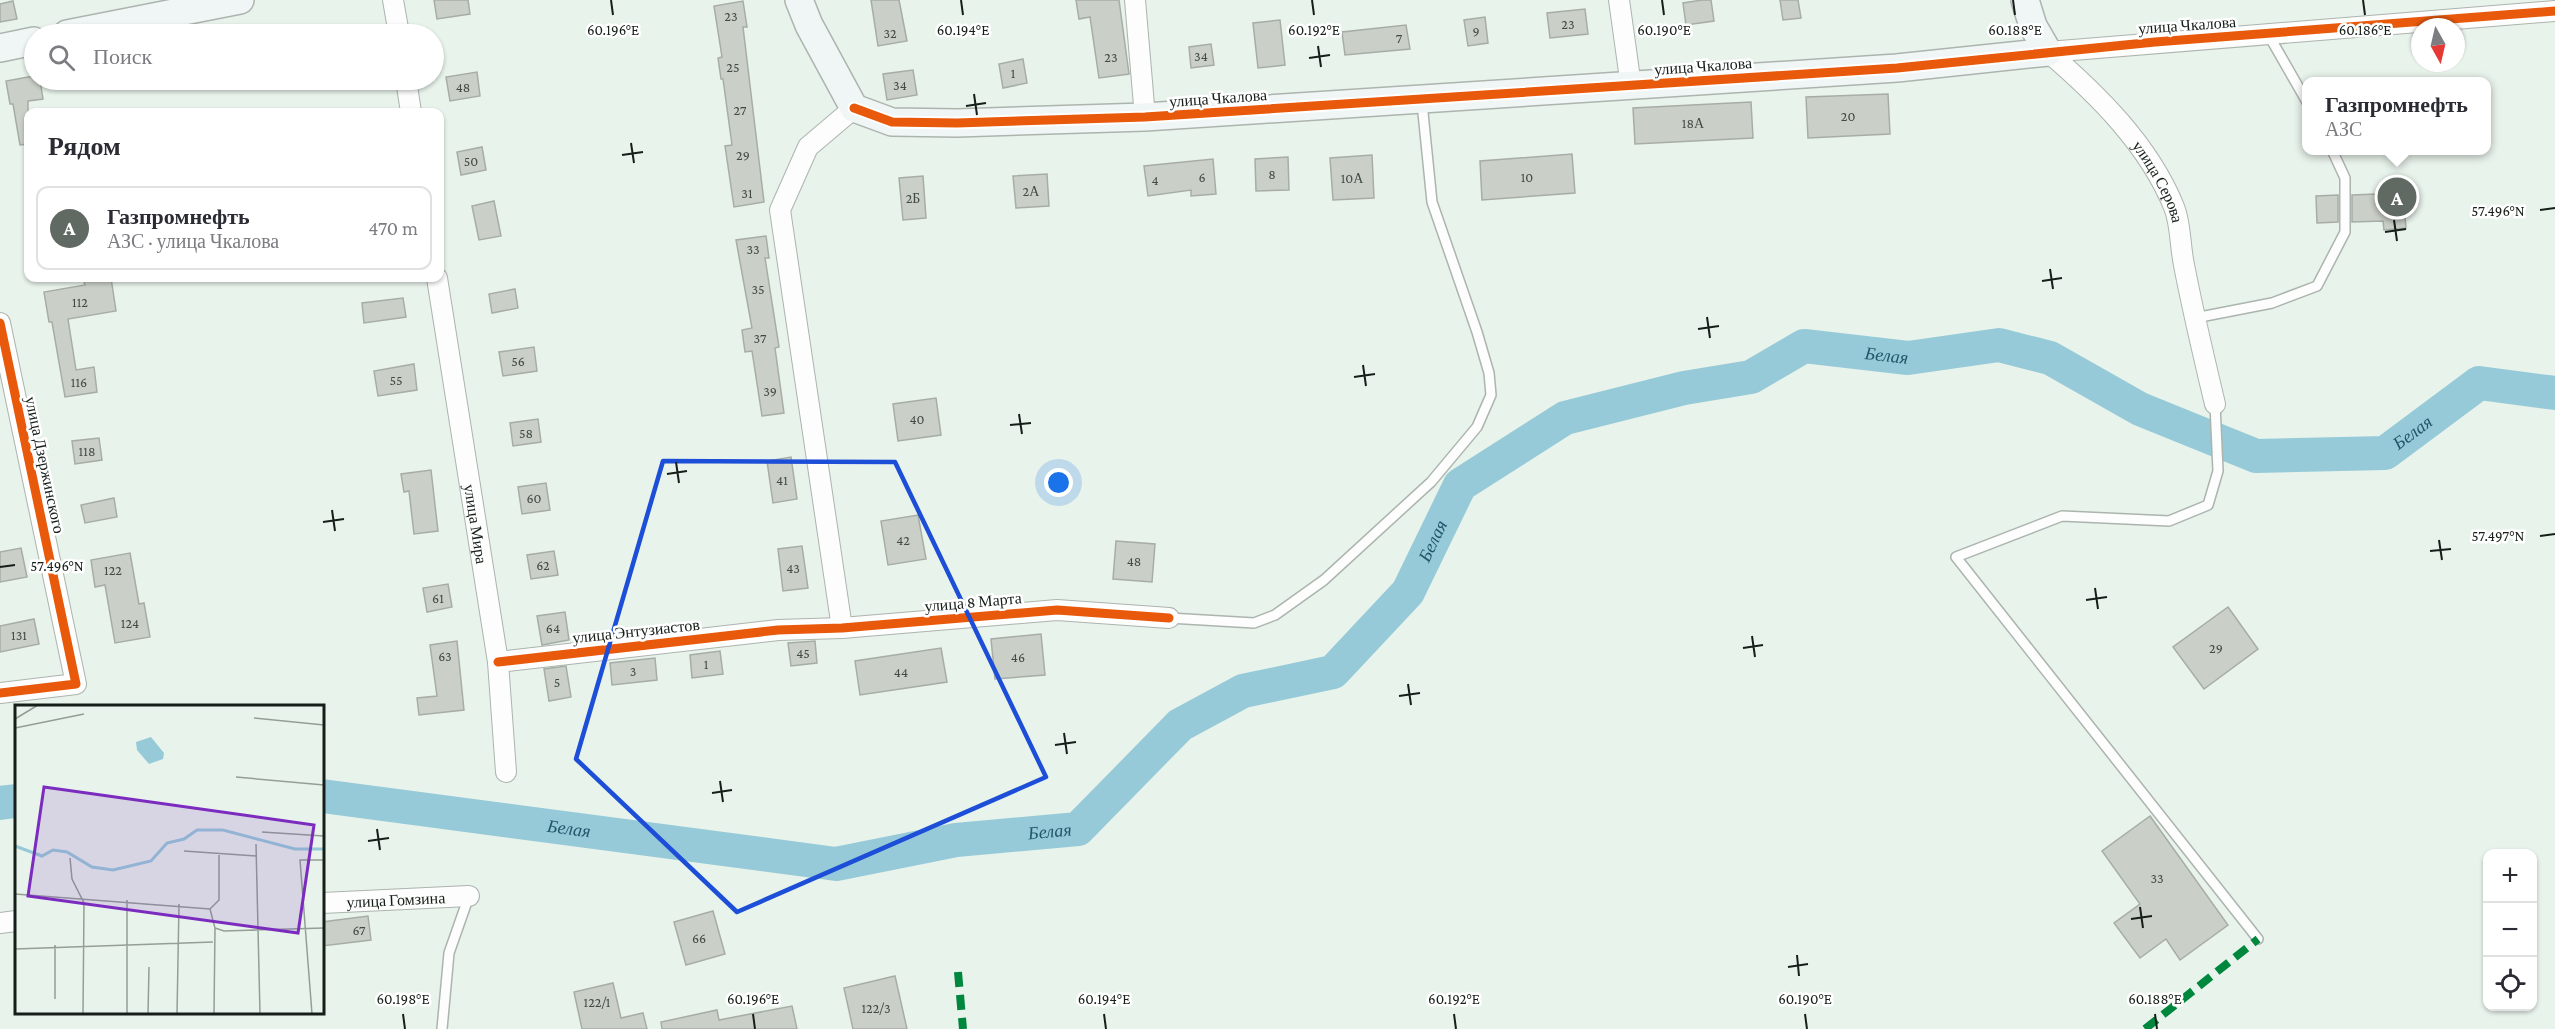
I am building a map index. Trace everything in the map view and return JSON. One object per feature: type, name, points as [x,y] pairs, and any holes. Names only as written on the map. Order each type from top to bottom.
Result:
[{"type":"street","points":[[118,24],[240,0]]},
{"type":"street","points":[[393,0],[397,24]]},
{"type":"street","points":[[799,0],[809,25],[854,108],[808,147],[780,210],[842,628]]},
{"type":"street","points":[[1135,0],[1145,117]]},
{"type":"street","points":[[1619,0],[1631,86]]},
{"type":"street","name":"улица Серова","points":[[2025,0],[2033,27],[2048,52],[2127,132],[2161,180],[2175,209],[2195,318],[2215,404]]},
{"type":"street","name":"улица Чкалова","points":[[854,108],[892,122],[957,123],[1145,117],[1897,68],[2048,52],[2555,11]]},
{"type":"street","points":[[0,48],[24,43]]},
{"type":"street","points":[[408,90],[410,108]]},
{"type":"street","name":"улица Мира","points":[[438,282],[498,662],[506,772]]},
{"type":"street","name":"улица Дзержинского","points":[[0,323],[76,684],[0,693]]},
{"type":"street","name":"улица 8 Марта","points":[[778,630],[842,628],[1057,610],[1169,618]]},
{"type":"street","name":"улица Энтузиастов","points":[[498,662],[778,630]]},
{"type":"street","name":"улица Гомзина","points":[[324,903],[469,896]]},
{"type":"street","points":[[0,923],[15,921]]},
{"type":"lane","points":[[2268,34],[2302,93]]},
{"type":"lane","points":[[1169,618],[1254,623],[1275,615],[1324,580],[1431,482],[1477,427],[1491,395],[1489,374],[1477,332],[1432,202],[1422,100]]},
{"type":"lane","points":[[2195,318],[2272,303],[2317,286],[2345,232],[2345,178],[2334,155]]},
{"type":"lane","points":[[2215,404],[2217,471],[2208,505],[2169,521],[2062,516],[1956,557],[2258,939]]},
{"type":"lane","points":[[442,1029],[449,953],[469,896]]},
{"type":"highlighted area","points":[[663,461],[895,462],[1046,777],[737,912],[576,759]]},
{"type":"building","points":[[434,0],[468,0],[470,14],[437,19]]},
{"type":"building","points":[[871,0],[899,0],[907,41],[878,46]]},
{"type":"building","points":[[1076,0],[1119,0],[1129,74],[1099,78],[1090,17],[1079,19]]},
{"type":"building","points":[[1711,0],[1714,21],[1686,25],[1683,3]]},
{"type":"building","points":[[1780,0],[1798,0],[1801,18],[1783,20]]},
{"type":"building","points":[[13,1],[17,19],[0,22],[0,4]]},
{"type":"building","points":[[743,1],[747,27],[743,27],[764,202],[734,207],[725,146],[732,145],[718,58],[722,57],[714,6]]},
{"type":"building","points":[[1585,9],[1588,34],[1550,38],[1547,13]]},
{"type":"building","points":[[1485,17],[1488,43],[1468,46],[1464,20]]},
{"type":"building","points":[[1280,20],[1285,65],[1258,68],[1253,23]]},
{"type":"building","points":[[1406,25],[1410,49],[1345,55],[1342,32]]},
{"type":"building","points":[[1211,44],[1214,65],[1191,68],[1189,47]]},
{"type":"building","points":[[1023,59],[1027,83],[1003,88],[999,64]]},
{"type":"building","points":[[913,70],[917,95],[887,100],[883,74]]},
{"type":"building","points":[[477,72],[480,96],[450,101],[446,77]]},
{"type":"building","points":[[24,78],[24,90],[42,90],[43,99],[28,101],[28,108],[24,108],[24,144],[20,145],[13,104],[10,104],[6,81]]},
{"type":"building","points":[[1888,94],[1890,134],[1808,138],[1806,97]]},
{"type":"building","points":[[1751,102],[1753,138],[1635,144],[1633,108]]},
{"type":"building","points":[[482,147],[486,170],[461,175],[457,152]]},
{"type":"building","points":[[1572,154],[1575,193],[1482,200],[1480,161]]},
{"type":"building","points":[[1372,155],[1374,198],[1333,200],[1330,158]]},
{"type":"building","points":[[1288,157],[1289,190],[1256,191],[1255,159]]},
{"type":"building","points":[[1213,159],[1216,194],[1191,196],[1191,190],[1148,196],[1144,166]]},
{"type":"building","points":[[1047,174],[1049,206],[1016,208],[1013,176]]},
{"type":"building","points":[[923,176],[926,218],[903,220],[899,178]]},
{"type":"building","points":[[2403,193],[2406,228],[2384,230],[2383,221],[2352,222],[2352,195]]},
{"type":"building","points":[[2338,195],[2338,222],[2317,223],[2316,196]]},
{"type":"building","points":[[494,201],[501,236],[479,240],[472,206]]},
{"type":"building","points":[[766,236],[769,258],[765,258],[779,347],[775,348],[784,413],[762,416],[752,351],[745,352],[742,330],[752,328],[736,240]]},
{"type":"building","points":[[84,282],[112,282],[116,311],[68,319],[76,370],[94,367],[97,392],[65,397],[52,322],[49,322],[44,292],[85,285]]},
{"type":"building","points":[[515,289],[518,308],[492,313],[489,294]]},
{"type":"building","points":[[403,298],[406,317],[364,323],[362,303]]},
{"type":"building","points":[[534,347],[537,371],[503,376],[499,352]]},
{"type":"building","points":[[414,364],[417,390],[378,396],[374,371]]},
{"type":"building","points":[[936,398],[941,435],[898,441],[893,404]]},
{"type":"building","points":[[538,419],[541,442],[513,446],[510,423]]},
{"type":"building","points":[[99,438],[102,460],[75,464],[72,441]]},
{"type":"building","points":[[791,457],[797,499],[773,503],[767,461]]},
{"type":"building","points":[[431,470],[438,531],[414,534],[409,491],[404,492],[401,474]]},
{"type":"building","points":[[546,483],[550,510],[522,514],[518,487]]},
{"type":"building","points":[[114,498],[117,517],[85,523],[81,505]]},
{"type":"building","points":[[918,515],[926,559],[888,565],[881,521]]},
{"type":"building","points":[[1116,541],[1155,544],[1152,582],[1113,579]]},
{"type":"building","points":[[802,546],[808,588],[783,591],[778,549]]},
{"type":"building","points":[[21,548],[27,577],[0,582],[0,552]]},
{"type":"building","points":[[554,551],[558,575],[531,579],[527,555]]},
{"type":"building","points":[[130,553],[139,604],[144,603],[150,637],[115,643],[105,585],[95,587],[91,560]]},
{"type":"building","points":[[448,584],[452,607],[427,612],[423,588]]},
{"type":"building","points":[[2228,607],[2258,649],[2204,689],[2173,647]]},
{"type":"building","points":[[565,612],[569,640],[542,645],[537,616]]},
{"type":"building","points":[[34,619],[39,644],[0,652],[0,626]]},
{"type":"building","points":[[1041,634],[1045,675],[995,679],[991,639]]},
{"type":"building","points":[[457,641],[464,710],[419,715],[417,698],[437,696],[430,645]]},
{"type":"building","points":[[815,641],[817,663],[791,666],[788,643]]},
{"type":"building","points":[[941,648],[947,682],[860,695],[855,661]]},
{"type":"building","points":[[720,651],[723,674],[692,678],[690,655]]},
{"type":"building","points":[[655,658],[657,680],[612,685],[610,663]]},
{"type":"building","points":[[566,666],[571,697],[549,701],[544,669]]},
{"type":"building","points":[[2150,816],[2228,925],[2180,960],[2166,939],[2140,958],[2114,923],[2140,904],[2102,851]]},
{"type":"building","points":[[713,911],[725,954],[686,965],[674,922]]},
{"type":"building","points":[[368,916],[371,940],[324,946],[324,922]]},
{"type":"building","points":[[895,976],[907,1029],[853,1029],[844,988]]},
{"type":"building","points":[[613,983],[621,1018],[643,1013],[647,1029],[582,1029],[574,992]]},
{"type":"building","points":[[792,1006],[797,1029],[662,1029],[661,1022],[717,1010],[719,1020]]},
{"type":"waterway","name":"Белая","points":[[324,796],[836,864],[956,840],[1078,829],[1180,725],[1243,691],[1333,672],[1408,592],[1460,485],[1565,418],[1684,388],[1751,377],[1804,346],[1908,358],[1999,345],[2050,358],[2140,409],[2256,456],[2385,453],[2479,383],[2555,393]]},
{"type":"waterway","name":"Белая","points":[[0,803],[15,801]]},
{"type":"marked path","points":[[2145,1029],[2258,939]]},
{"type":"marked path","points":[[958,972],[963,1029]]},
{"type":"cycle path","points":[[854,108],[892,122],[957,123],[1145,117],[1897,68],[2155,42],[2555,11]]},
{"type":"cycle path","points":[[0,323],[76,684],[0,693]]},
{"type":"cycle path","points":[[498,662],[778,630],[842,628],[1057,610],[1169,618]]},
{"type":"place","name":"Газпромнефть","points":[[2397,197]]}]
